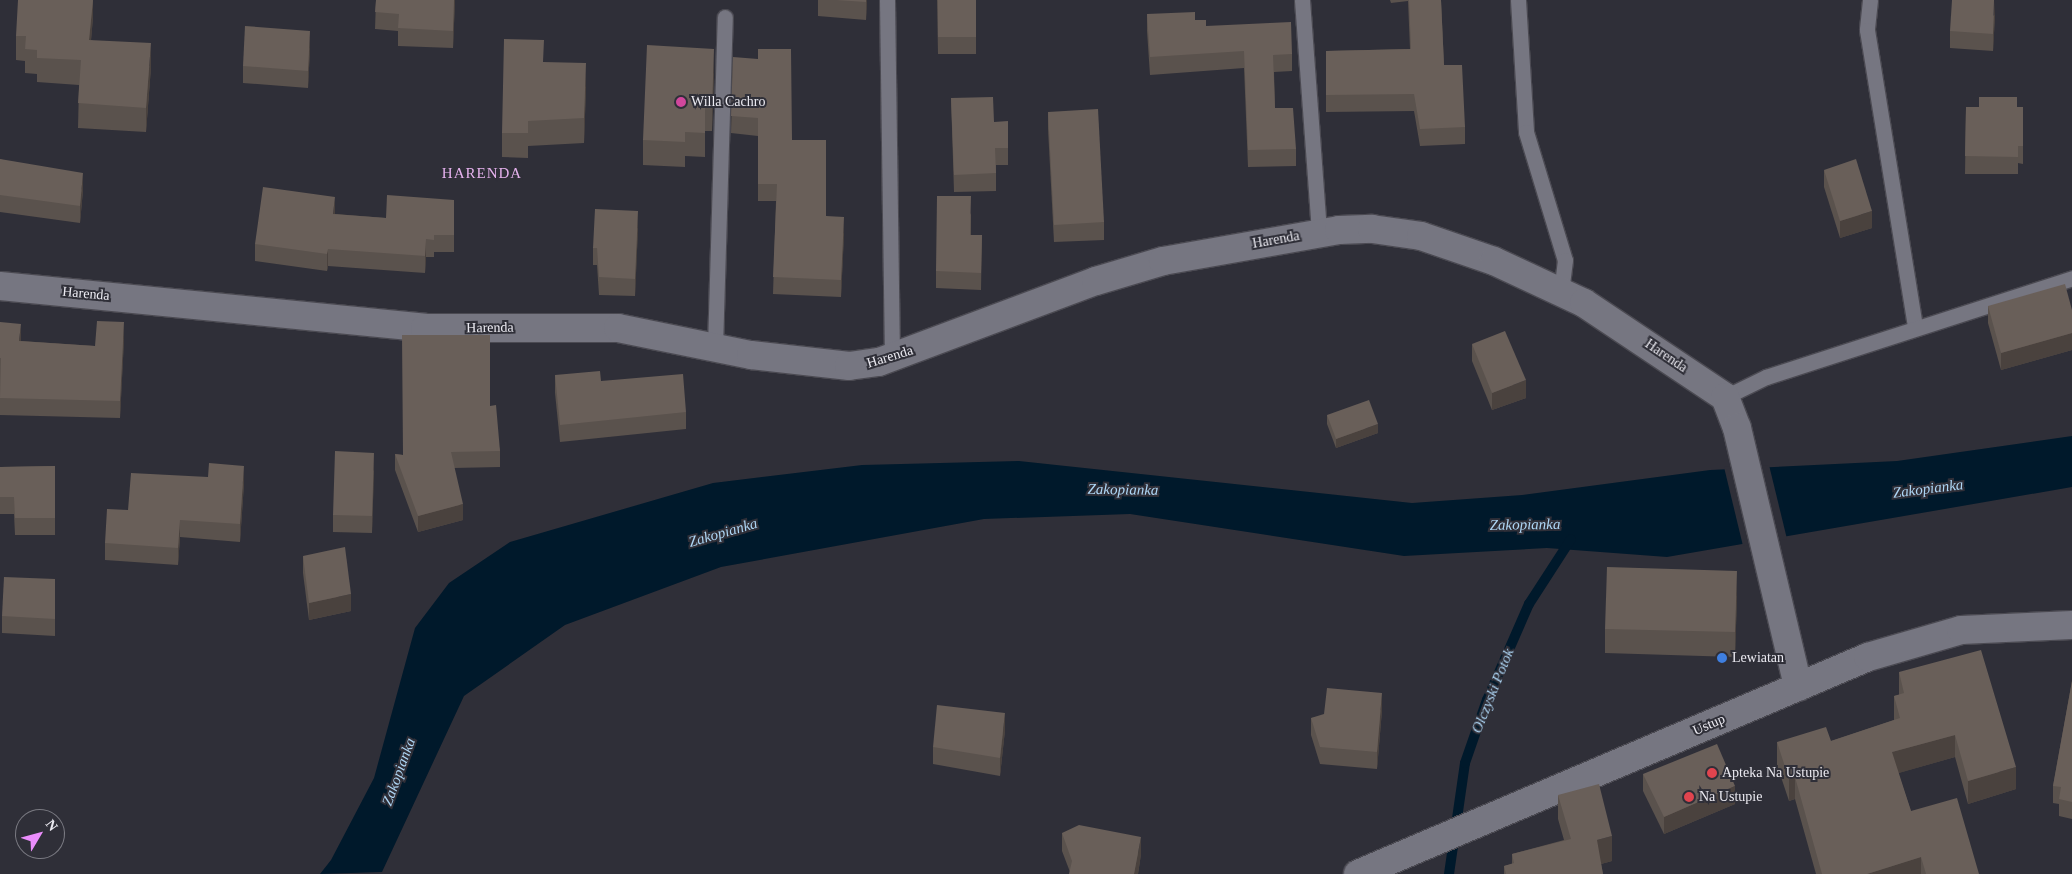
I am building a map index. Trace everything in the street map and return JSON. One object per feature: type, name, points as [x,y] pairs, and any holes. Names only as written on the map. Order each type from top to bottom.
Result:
[{"type":"street","name":"Harenda","points":[[0,286],[425,328],[602,327],[715,347],[849,366],[892,357],[1147,266],[1319,233],[1372,229],[1421,236],[1487,258],[1560,292],[1612,320],[1725,397]]},
{"type":"street","points":[[1725,397],[1737,428],[1798,686]]},
{"type":"street","name":"Ustup","points":[[1358,874],[1868,657],[1961,630],[2072,625]]},
{"type":"lane","points":[[887,0],[892,357]]},
{"type":"lane","points":[[1302,0],[1319,233]]},
{"type":"lane","points":[[1518,0],[1526,132],[1565,260],[1560,292]]},
{"type":"lane","points":[[1870,0],[1867,30],[1915,327]]},
{"type":"lane","points":[[715,347],[725,17]]},
{"type":"lane","points":[[1725,397],[1766,376],[2072,278]]},
{"type":"water","name":"Zakopianka","points":[[2072,436],[2072,487],[1667,557],[1547,548],[1404,556],[1130,514],[984,519],[721,567],[565,625],[464,696],[382,872],[320,874],[331,860],[374,778],[415,628],[449,583],[510,542],[713,483],[862,465],[1019,461],[1412,503],[1522,495],[1710,470],[1897,461]]},
{"type":"pier","points":[[1769,465],[1787,539],[1743,546],[1724,467]]},
{"type":"building","points":[[18,0],[93,0],[89,40],[151,43],[146,108],[78,103],[81,60],[37,58],[37,50],[25,49],[26,36],[16,36]]},
{"type":"building","points":[[376,0],[454,0],[453,31],[398,28],[399,14],[375,12]]},
{"type":"building","points":[[836,0],[866,0],[866,2]]},
{"type":"building","points":[[938,0],[976,0],[976,37],[938,37]]},
{"type":"building","points":[[1409,0],[1441,0],[1444,65],[1462,65],[1465,127],[1420,129],[1414,94],[1326,95],[1326,51],[1411,49]]},
{"type":"building","points":[[1952,0],[1994,0],[1993,34],[1950,31]]},
{"type":"building","points":[[1195,12],[1195,20],[1206,20],[1206,26],[1291,22],[1292,54],[1273,55],[1275,108],[1293,108],[1296,149],[1248,150],[1244,51],[1150,57],[1147,14]]},
{"type":"building","points":[[245,26],[310,31],[308,71],[243,66]]},
{"type":"building","points":[[504,39],[544,40],[543,62],[586,63],[584,118],[528,121],[528,133],[502,133]]},
{"type":"building","name":"Willa Cachro","points":[[647,45],[714,49],[712,107],[705,106],[705,133],[685,132],[685,142],[643,140]]},
{"type":"building","points":[[758,49],[791,49],[792,140],[826,140],[826,216],[844,217],[841,280],[773,277],[777,184],[758,184],[758,118],[731,116],[733,57],[758,59]]},
{"type":"building","points":[[993,97],[994,122],[1008,121],[1008,148],[995,148],[996,173],[954,175],[951,98]]},
{"type":"building","points":[[1979,97],[2017,97],[2017,107],[2023,107],[2023,146],[2018,146],[2018,157],[1965,156],[1966,107],[1979,107]]},
{"type":"building","points":[[1098,109],[1104,222],[1054,225],[1048,112]]},
{"type":"building","points":[[0,159],[83,173],[80,206],[0,195]]},
{"type":"building","points":[[1856,159],[1872,211],[1840,221],[1824,170]]},
{"type":"building","points":[[263,187],[335,197],[333,214],[386,218],[387,195],[454,200],[454,235],[434,235],[434,240],[426,239],[425,256],[328,249],[327,254],[255,244]]},
{"type":"building","points":[[937,196],[971,196],[970,235],[982,235],[981,273],[936,271]]},
{"type":"building","points":[[595,209],[638,211],[635,279],[599,277],[597,248],[593,248]]},
{"type":"building","points":[[2065,284],[2072,310],[2072,333],[2001,353],[1988,306]]},
{"type":"building","points":[[97,321],[124,322],[120,401],[0,398],[0,322],[21,324],[19,341],[95,346]]},
{"type":"building","points":[[1505,331],[1526,380],[1492,393],[1472,344]]},
{"type":"building","points":[[402,335],[490,335],[490,406],[496,405],[500,451],[451,452],[463,504],[418,516],[395,454],[403,455]]},
{"type":"building","points":[[600,371],[601,381],[683,374],[686,412],[560,425],[555,375]]},
{"type":"building","points":[[1369,400],[1378,424],[1336,439],[1327,415]]},
{"type":"building","points":[[335,451],[374,453],[372,516],[333,515]]},
{"type":"building","points":[[209,463],[244,466],[240,524],[180,520],[178,548],[105,543],[107,509],[128,510],[131,473],[208,477]]},
{"type":"building","points":[[55,466],[55,518],[15,518],[14,497],[0,497],[0,467]]},
{"type":"building","points":[[345,547],[351,594],[309,603],[303,556]]},
{"type":"building","points":[[1607,567],[1737,571],[1735,632],[1605,629]]},
{"type":"building","points":[[4,577],[55,579],[55,619],[2,616]]},
{"type":"building","points":[[1981,650],[2016,767],[1968,781],[1955,735],[1892,752],[1911,811],[1957,798],[1979,874],[1926,874],[1921,857],[1867,874],[1822,874],[1795,777],[1789,779],[1777,742],[1826,727],[1831,741],[1900,718],[1894,696],[1904,693],[1899,672]]},
{"type":"building","points":[[2072,681],[2072,802],[2059,799],[2061,787],[2053,786]]},
{"type":"building","points":[[1327,688],[1382,693],[1377,752],[1320,747],[1311,718],[1324,714]]},
{"type":"building","points":[[937,705],[1005,713],[1000,758],[933,747]]},
{"type":"building","points":[[1717,744],[1735,786],[1664,817],[1643,774]]},
{"type":"building","points":[[1599,784],[1612,836],[1597,840],[1603,874],[1506,874],[1504,866],[1514,863],[1512,854],[1571,839],[1558,795]]},
{"type":"building","points":[[1079,825],[1141,837],[1134,874],[1069,874],[1072,861],[1062,833]]},
{"type":"waterway","name":"Olczyski Potok","points":[[1449,874],[1465,763],[1487,700],[1529,604],[1571,539]]},
{"type":"place","name":"Willa Cachro","points":[[681,102]]},
{"type":"place","name":"Lewiatan","points":[[1722,658]]},
{"type":"place","name":"Apteka Na Ustupie","points":[[1712,773]]},
{"type":"place","name":"Na Ustupie","points":[[1689,797]]},
{"type":"district","name":"HARENDA","points":[[482,174]]}]
